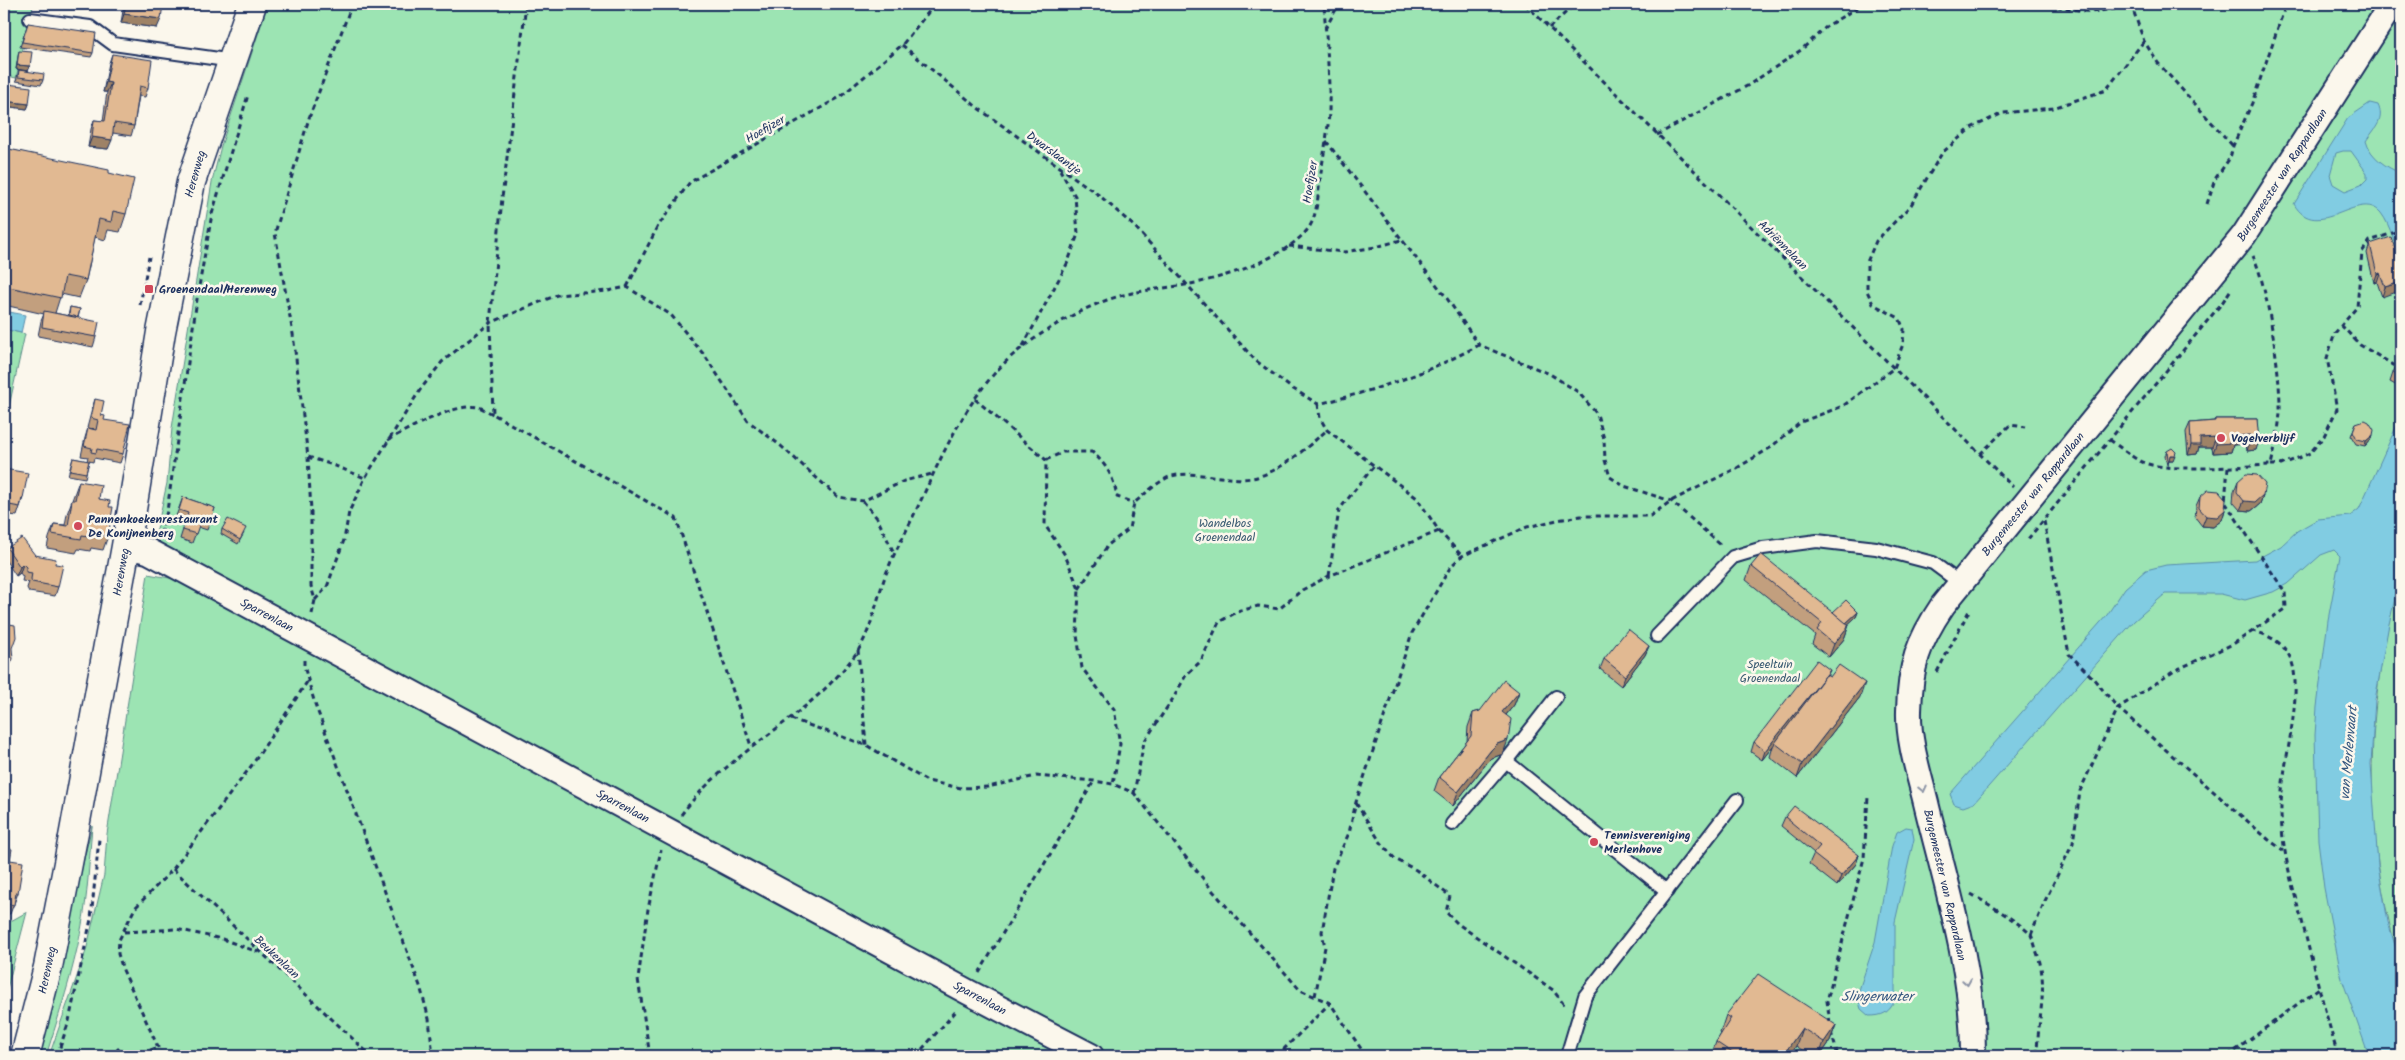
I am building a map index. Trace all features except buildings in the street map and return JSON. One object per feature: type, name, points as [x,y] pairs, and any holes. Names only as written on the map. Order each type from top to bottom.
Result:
[{"type":"main road","name":"Herenweg","points":[[25,1056],[48,967],[126,546],[161,332],[193,176],[252,4]]},
{"type":"street","name":"Burgemeester van Rappardlaan","points":[[1973,1056],[1973,1025],[1956,920],[1913,742],[1909,713],[1911,686],[1920,641],[1942,605],[2244,235],[2392,4]]},
{"type":"street","name":"Sparrenlaan","points":[[126,546],[156,556],[968,992],[1091,1056]]},
{"type":"lane","points":[[30,19],[90,27],[113,44],[233,61]]},
{"type":"lane","points":[[1657,636],[1733,557],[1763,548],[1817,540],[1876,548],[1933,562],[1960,583]]},
{"type":"lane","points":[[1452,824],[1506,762],[1556,697]]},
{"type":"lane","points":[[1506,762],[1666,891]]},
{"type":"lane","points":[[1567,1056],[1585,996],[1737,800]]},
{"type":"path","points":[[352,4],[309,118],[274,233],[293,334],[308,458],[312,586],[315,600],[327,587],[344,540],[349,512],[365,478],[420,390],[442,362],[490,323],[557,296],[608,291],[627,287],[671,315],[706,356],[748,421],[781,446],[838,497],[863,501],[904,481],[932,474]]},
{"type":"path","points":[[493,414],[490,323],[502,198],[526,4]]},
{"type":"path","name":"Hoefijzer","points":[[627,287],[658,226],[690,182],[840,97],[902,45],[935,4]]},
{"type":"path","name":"Hoefijzer","points":[[1022,348],[1073,314],[1109,299],[1144,291],[1188,285],[1229,274],[1268,258],[1289,246],[1309,228],[1317,203],[1329,96],[1324,4]]},
{"type":"path","points":[[1325,30],[1339,4]]},
{"type":"path","name":"Adriënnelaan","points":[[1524,4],[1760,233],[2027,501]]},
{"type":"path","points":[[1549,28],[1574,4]]},
{"type":"path","points":[[1657,135],[1747,86],[1801,50],[1827,26],[1863,4]]},
{"type":"path","points":[[2040,4],[2091,12],[2131,6],[2144,41],[2158,63],[2233,146]]},
{"type":"path","points":[[2207,204],[2215,179],[2230,158],[2233,146],[2252,103],[2286,4]]},
{"type":"path","points":[[1314,996],[1325,947],[1322,932],[1333,868],[1349,832],[1356,802],[1412,633],[1451,566],[1462,556],[1527,527],[1581,516],[1650,516],[1670,501],[1737,468],[1770,448],[1800,422],[1843,406],[1894,368],[1902,344],[1904,329],[1899,318],[1873,304],[1867,291],[1868,262],[1876,241],[1911,205],[1942,153],[1971,128],[2003,113],[2053,108],[2106,90],[2144,41]]},
{"type":"path","name":"Dwarslaantje","points":[[902,45],[978,108],[1060,169],[1100,196],[1135,227],[1255,360],[1290,387],[1318,404]]},
{"type":"path","points":[[156,556],[167,511],[196,301],[212,214],[250,88]]},
{"type":"path","points":[[1325,140],[1446,297],[1479,345],[1550,374],[1578,392],[1597,414],[1604,439],[1605,460],[1610,477],[1624,486],[1670,501],[1733,557]]},
{"type":"path","points":[[650,1056],[638,979],[648,909],[663,838],[697,793],[751,746],[790,718],[827,686],[858,650],[872,624],[878,592],[894,553],[932,474],[975,399],[995,372],[1022,348],[1068,262],[1078,234],[1075,196],[1060,169]]},
{"type":"path","points":[[2089,425],[2142,463],[2171,467],[2228,468],[2281,465],[2310,453],[2324,436],[2337,410],[2327,358],[2334,333],[2357,307],[2362,252],[2370,241],[2401,230]]},
{"type":"path","points":[[1289,246],[1344,252],[1376,247],[1401,240]]},
{"type":"path","points":[[2247,263],[2252,255],[2258,266],[2280,387],[2280,412],[2271,465]]},
{"type":"path","points":[[2025,542],[2222,303],[2232,287]]},
{"type":"path","points":[[2341,325],[2360,345],[2397,367]]},
{"type":"path","points":[[1462,556],[1439,531],[1417,498],[1327,430],[1320,418],[1318,404],[1356,395],[1406,378],[1444,363],[1479,345]]},
{"type":"path","points":[[975,399],[1046,460]]},
{"type":"path","points":[[388,441],[415,425],[455,410],[478,407],[676,518],[751,746]]},
{"type":"path","points":[[1980,454],[2010,425],[2025,427]]},
{"type":"path","points":[[1079,589],[1108,545],[1129,530],[1134,503],[1166,478],[1193,475],[1219,478],[1256,478],[1282,466],[1327,430]]},
{"type":"path","points":[[1046,460],[1063,452],[1092,452],[1105,463],[1115,483],[1118,497],[1134,503]]},
{"type":"path","points":[[308,458],[333,465],[365,478]]},
{"type":"path","points":[[1046,460],[1045,525],[1065,555],[1079,589],[1077,635],[1082,668],[1114,709],[1120,744],[1113,784]]},
{"type":"path","points":[[1329,576],[1339,510],[1374,466]]},
{"type":"path","points":[[2031,936],[2044,903],[2073,843],[2080,791],[2118,708],[2176,670],[2233,644],[2286,608],[2285,592],[2225,502],[2228,468]]},
{"type":"path","points":[[863,501],[877,518],[894,553]]},
{"type":"path","points":[[2044,520],[2069,654],[2092,677],[2118,708],[2269,840],[2283,850]]},
{"type":"path","points":[[1134,793],[1144,742],[1174,697],[1186,675],[1201,661],[1219,622],[1237,612],[1258,606],[1279,609],[1302,590],[1329,576],[1439,531]]},
{"type":"path","points":[[1934,679],[1946,651],[1975,602]]},
{"type":"path","points":[[2253,631],[2271,636],[2285,650],[2293,665],[2295,685],[2283,772],[2281,812],[2283,850],[2338,1056]]},
{"type":"path","points":[[858,650],[866,746]]},
{"type":"path","points":[[162,1056],[118,954],[119,940],[135,908],[173,869],[252,765],[308,682],[420,986],[429,1019],[433,1056]]},
{"type":"path","points":[[790,718],[866,746],[927,780],[961,788],[988,787],[1036,776],[1113,784],[1134,793],[1213,890],[1300,990],[1330,1003],[1366,1056]]},
{"type":"path","points":[[916,1056],[965,1001],[968,992],[1094,781]]},
{"type":"path","points":[[1838,1056],[1833,1042],[1827,1001],[1864,858],[1868,797]]},
{"type":"path","points":[[1356,802],[1379,840],[1395,859],[1416,870],[1450,896],[1446,912],[1458,924],[1553,990],[1566,1006],[1570,1041]]},
{"type":"path","name":"Beukenlaan","points":[[173,869],[370,1056]]},
{"type":"path","points":[[1970,900],[1968,892],[1996,909],[2031,936],[2038,954],[2044,988],[2037,1038],[2037,1056]]},
{"type":"path","points":[[124,932],[176,929],[222,939],[261,954]]},
{"type":"path","points":[[2228,1056],[2319,988]]},
{"type":"path","points":[[1277,1056],[1330,1003]]},
{"type":"path","points":[[134,1056],[159,1047]]},
{"type":"path","points":[[117,1048],[124,1056]]},
{"type":"green space","points":[[11,4],[33,6],[16,78],[4,75],[4,21]]},
{"type":"green space","name":"Wandelbos Groenendaal","points":[[268,4],[2401,4],[2401,449],[2328,716],[2389,1056],[49,1056],[86,951],[104,875],[107,834],[148,574],[175,579],[180,560],[155,538],[167,483],[172,428],[212,182],[221,146]]},
{"type":"green space","points":[[4,329],[25,334],[4,429]]},
{"type":"green space","points":[[2401,573],[2401,965],[2390,925],[2376,845],[2372,765],[2378,684],[2390,617]]},
{"type":"green space","points":[[92,826],[85,904],[70,978],[46,1056],[31,1056],[66,933]]},
{"type":"green space","points":[[27,912],[4,1000],[4,936],[9,922]]},
{"type":"water","points":[[1753,4],[1792,4],[1781,9]]},
{"type":"water","points":[[2370,103],[2378,105],[2380,110],[2380,120],[2366,141],[2375,157],[2390,168],[2401,173],[2401,263],[2388,224],[2381,213],[2372,207],[2361,206],[2326,218],[2314,219],[2303,215],[2294,204],[2348,118]],"holes":[[[2351,151],[2367,173],[2367,179],[2361,185],[2345,191],[2333,184],[2330,175],[2336,153]]]},
{"type":"water","points":[[4,311],[25,315],[21,333],[4,329]]},
{"type":"water","name":"van Merlenvaart","points":[[2401,416],[2401,573],[2389,624],[2375,700],[2371,764],[2378,866],[2388,922],[2401,965],[2401,1056],[2369,1056],[2342,979],[2324,888],[2318,840],[2315,735],[2328,620],[2340,556],[2334,550],[2321,555],[2288,584],[2273,592],[2245,600],[2221,594],[2165,594],[2134,621],[1974,803],[1963,807],[1954,804],[1950,794],[2107,615],[2125,588],[2146,570],[2166,565],[2255,560],[2281,546],[2297,531],[2318,519],[2350,516],[2359,509]]},
{"type":"water","name":"Slingerwater","points":[[1906,827],[1912,828],[1914,839],[1895,922],[1895,1000],[1885,1013],[1869,1016],[1861,1009],[1858,999],[1860,987],[1875,942],[1892,846],[1897,832]]},
{"type":"place","name":"Groenendaal/Herenweg","points":[[149,289]]},
{"type":"place","name":"Vogelverblijf","points":[[2221,438]]},
{"type":"place","name":"Pannenkoekenrestaurant De Konijnenberg","points":[[78,526]]},
{"type":"place","name":"Tennisvereniging Merlenhove","points":[[1594,842]]},
{"type":"park label","name":"Speeltuin Groenendaal","points":[[1770,671]]}]
